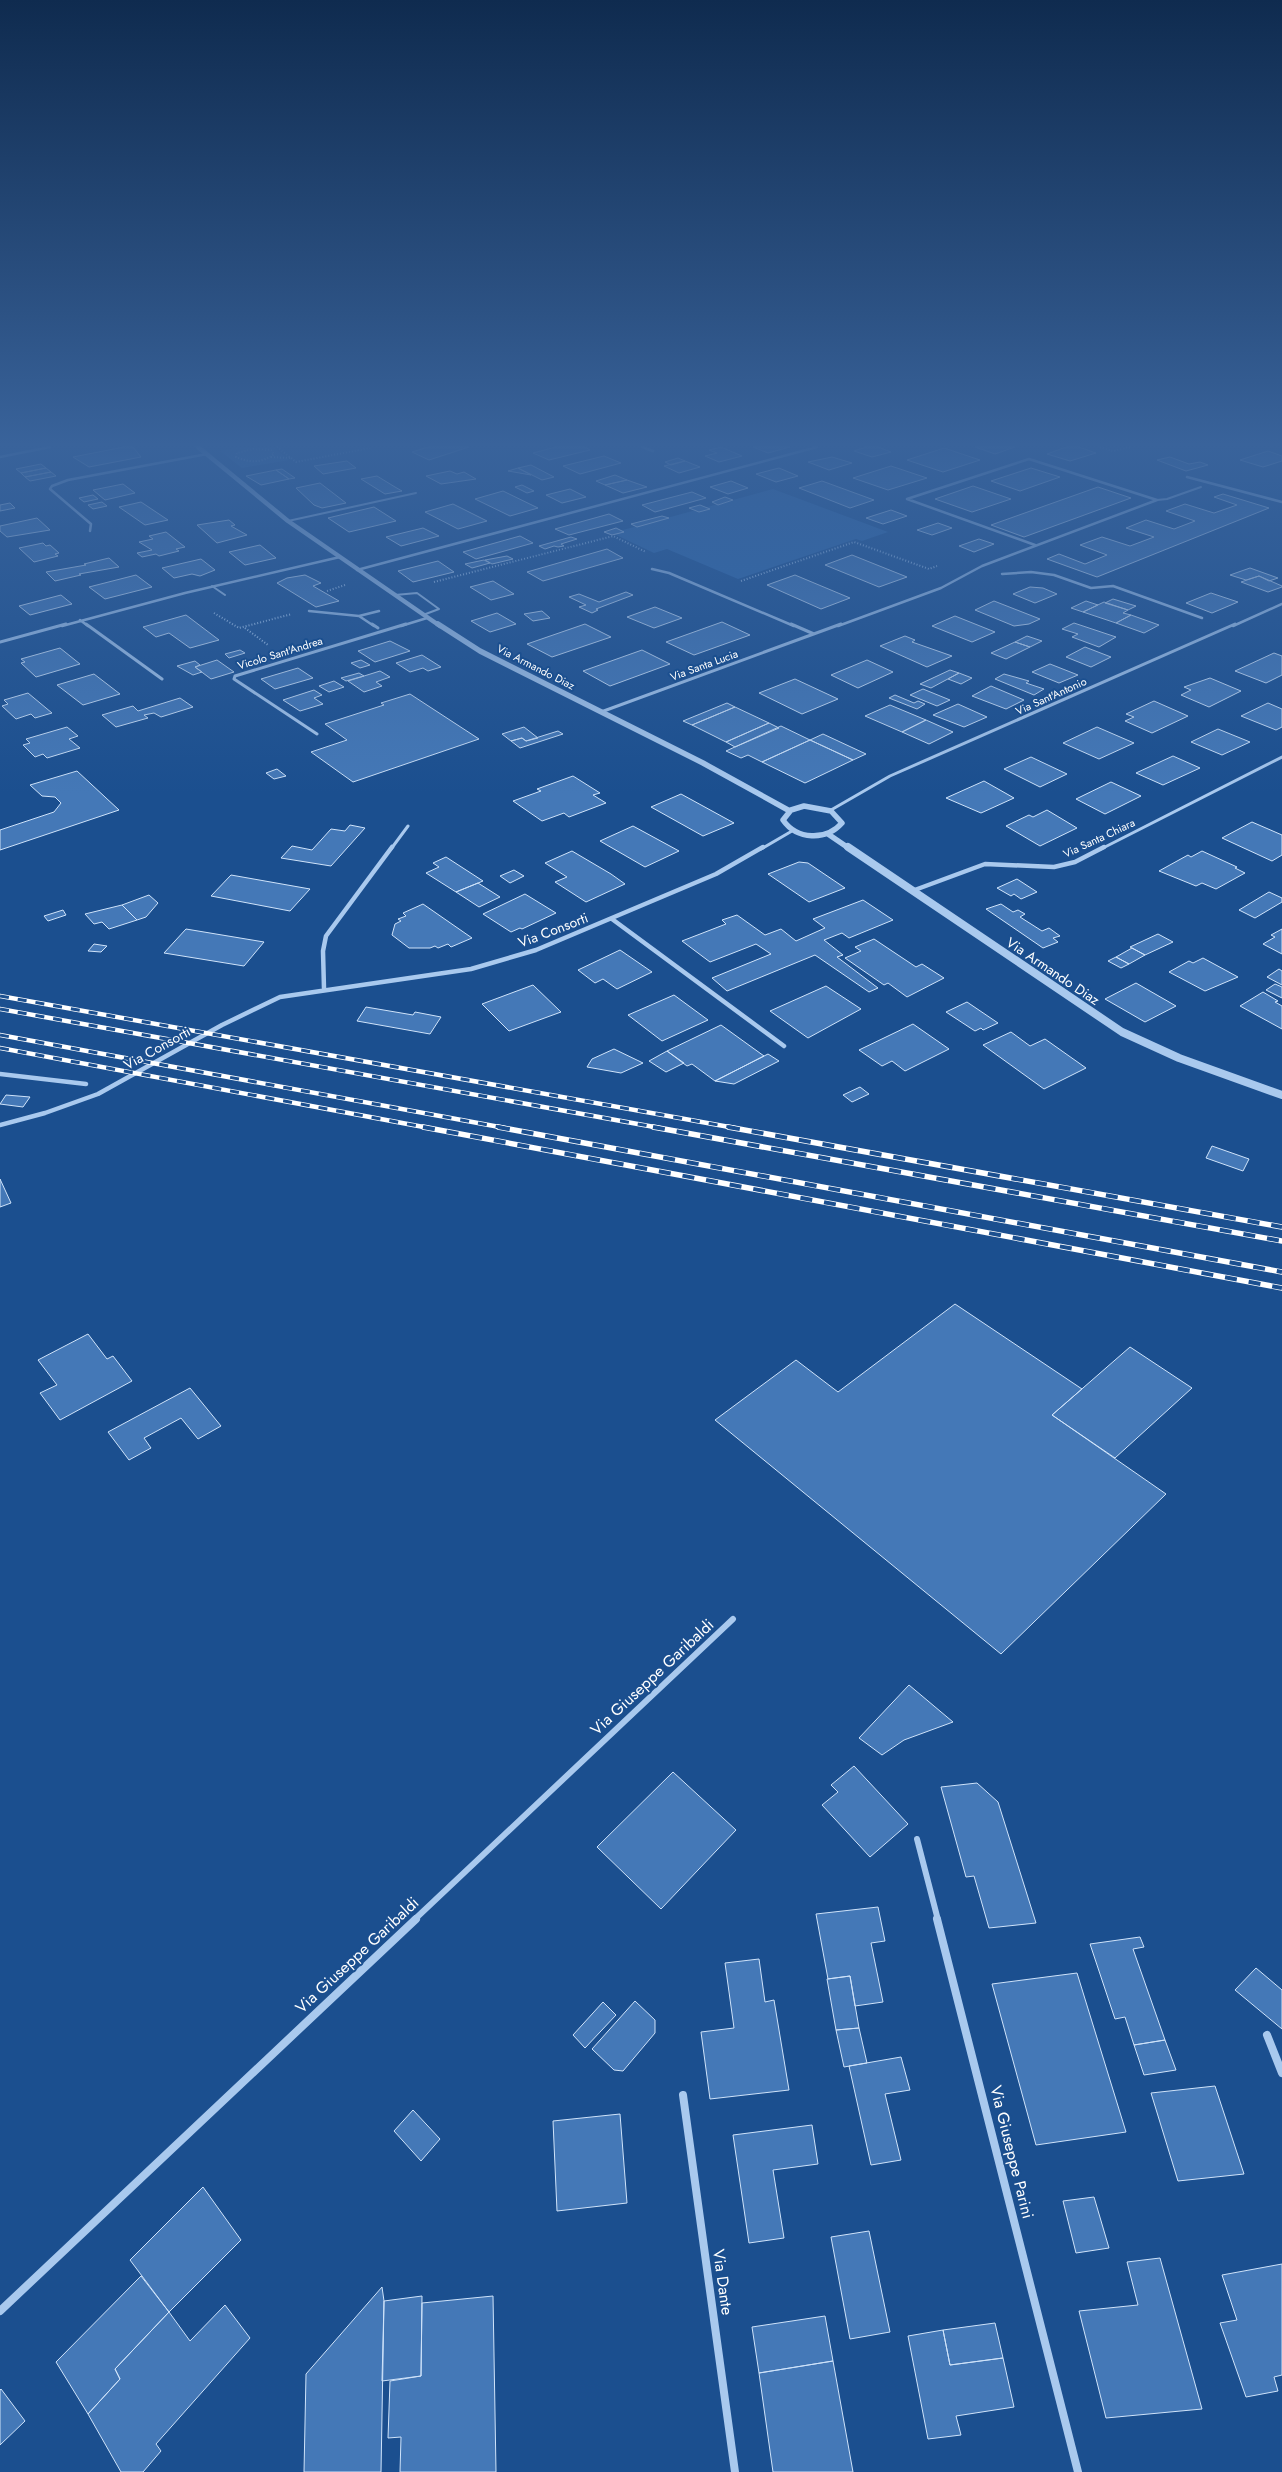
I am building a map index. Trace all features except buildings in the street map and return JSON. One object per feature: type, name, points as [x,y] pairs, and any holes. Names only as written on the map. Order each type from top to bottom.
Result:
[{"type":"street","points":[[0,642],[212,586],[316,562]]},
{"type":"street","name":"Via Armando Diaz","points":[[347,562],[394,596],[499,662],[703,763],[788,810]]},
{"type":"street","points":[[357,570],[386,562]]},
{"type":"street","name":"Via Santa Lucia","points":[[601,712],[941,588],[994,562]]},
{"type":"street","points":[[652,569],[669,572],[814,635]]},
{"type":"street","points":[[1002,574],[1038,573],[1054,575],[1092,588],[1113,586],[1202,618]]},
{"type":"street","name":"Via Sant'Antonio","points":[[831,810],[890,776],[1282,604]]},
{"type":"street","points":[[309,611],[359,616],[379,611]]},
{"type":"street","points":[[359,616],[378,628]]},
{"type":"street","name":"Vicolo Sant'Andrea","points":[[316,734],[234,679],[235,676],[425,616]]},
{"type":"street","points":[[80,620],[162,678]]},
{"type":"street","name":"Via Santa Chiara","points":[[912,891],[984,864],[1054,867],[1075,862],[1282,757]]},
{"type":"street","points":[[804,806],[831,810],[840,816],[842,823],[838,829],[828,834],[810,835],[792,831],[785,826],[782,820],[788,810],[804,806]]},
{"type":"street","points":[[324,989],[323,951],[326,936],[408,826]]},
{"type":"street","name":"Via Consorti","points":[[0,1125],[45,1113],[98,1094],[222,1024],[274,1000],[296,993],[431,975],[499,962],[536,950],[716,874],[792,831]]},
{"type":"street","name":"Via Armando Diaz","points":[[828,834],[1122,1032],[1179,1058],[1282,1095]]},
{"type":"street","points":[[612,919],[784,1046]]},
{"type":"street","points":[[0,1074],[86,1084]]},
{"type":"street","name":"Via Giuseppe Garibaldi","points":[[0,2311],[734,1619]]},
{"type":"street","name":"Via Giuseppe Parini","points":[[917,1839],[1078,2472]]},
{"type":"street","points":[[1267,2035],[1282,2073]]},
{"type":"street","name":"Via Dante","points":[[682,2095],[735,2472]]},
{"type":"lane","points":[[212,586],[225,595]]},
{"type":"lane","points":[[394,596],[416,593],[439,609],[425,616]]},
{"type":"path","points":[[416,593],[426,584],[511,562]]},
{"type":"path","points":[[738,581],[793,562]]},
{"type":"path","points":[[910,562],[928,569],[940,565]]},
{"type":"path","points":[[185,593],[236,628],[244,628],[309,611]]},
{"type":"path","points":[[244,628],[288,660]]},
{"type":"shaded area","points":[[699,562],[787,562],[738,579]]},
{"type":"railway","points":[[0,996],[735,1128]]},
{"type":"railway","points":[[0,1009],[660,1128]]},
{"type":"railway","points":[[0,1035],[505,1128]]},
{"type":"railway","points":[[0,1048],[429,1128]]},
{"type":"railway","points":[[423,1127],[1282,1288]]},
{"type":"railway","points":[[498,1127],[1282,1272]]},
{"type":"railway","points":[[653,1127],[1282,1241]]},
{"type":"railway","points":[[728,1127],[1282,1227]]}]
